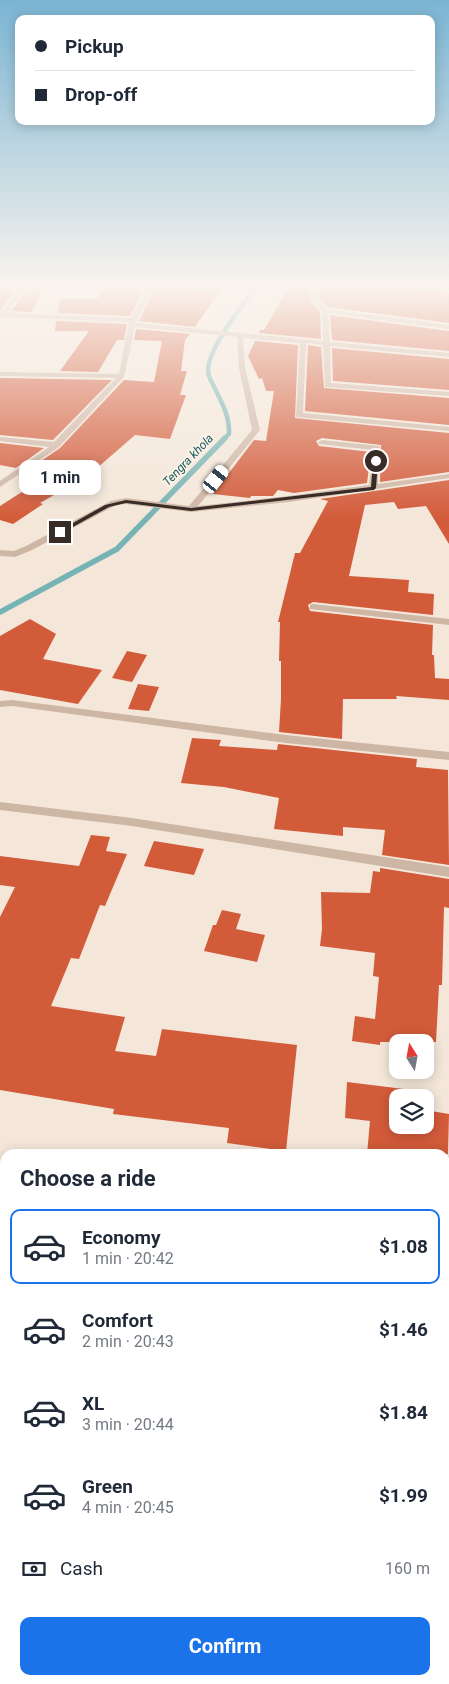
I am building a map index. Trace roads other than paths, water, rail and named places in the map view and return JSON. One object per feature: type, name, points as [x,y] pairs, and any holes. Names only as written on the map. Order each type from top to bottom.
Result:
[{"type":"street","points":[[0,485],[56,445],[122,376],[124,364]]},
{"type":"street","points":[[191,510],[256,430],[255,418],[242,364]]},
{"type":"street","points":[[302,364],[299,415],[449,429]]},
{"type":"street","points":[[327,364],[328,385],[449,394]]},
{"type":"street","points":[[0,374],[122,376]]},
{"type":"street","points":[[0,439],[56,445]]},
{"type":"street","points":[[322,442],[377,448],[374,488]]},
{"type":"street","points":[[0,553],[15,554],[107,506],[126,501],[191,510],[374,488],[449,476]]},
{"type":"street","points":[[313,608],[449,622]]},
{"type":"street","points":[[0,704],[12,703],[286,739],[449,756]]},
{"type":"street","points":[[0,806],[132,822],[449,872]]},
{"type":"waterway","name":"Tengra khola","points":[[209,364],[209,376],[222,404],[229,426],[229,434],[225,438]]},
{"type":"waterway","name":"Tengra khola","points":[[0,612],[117,549],[225,438]]}]
